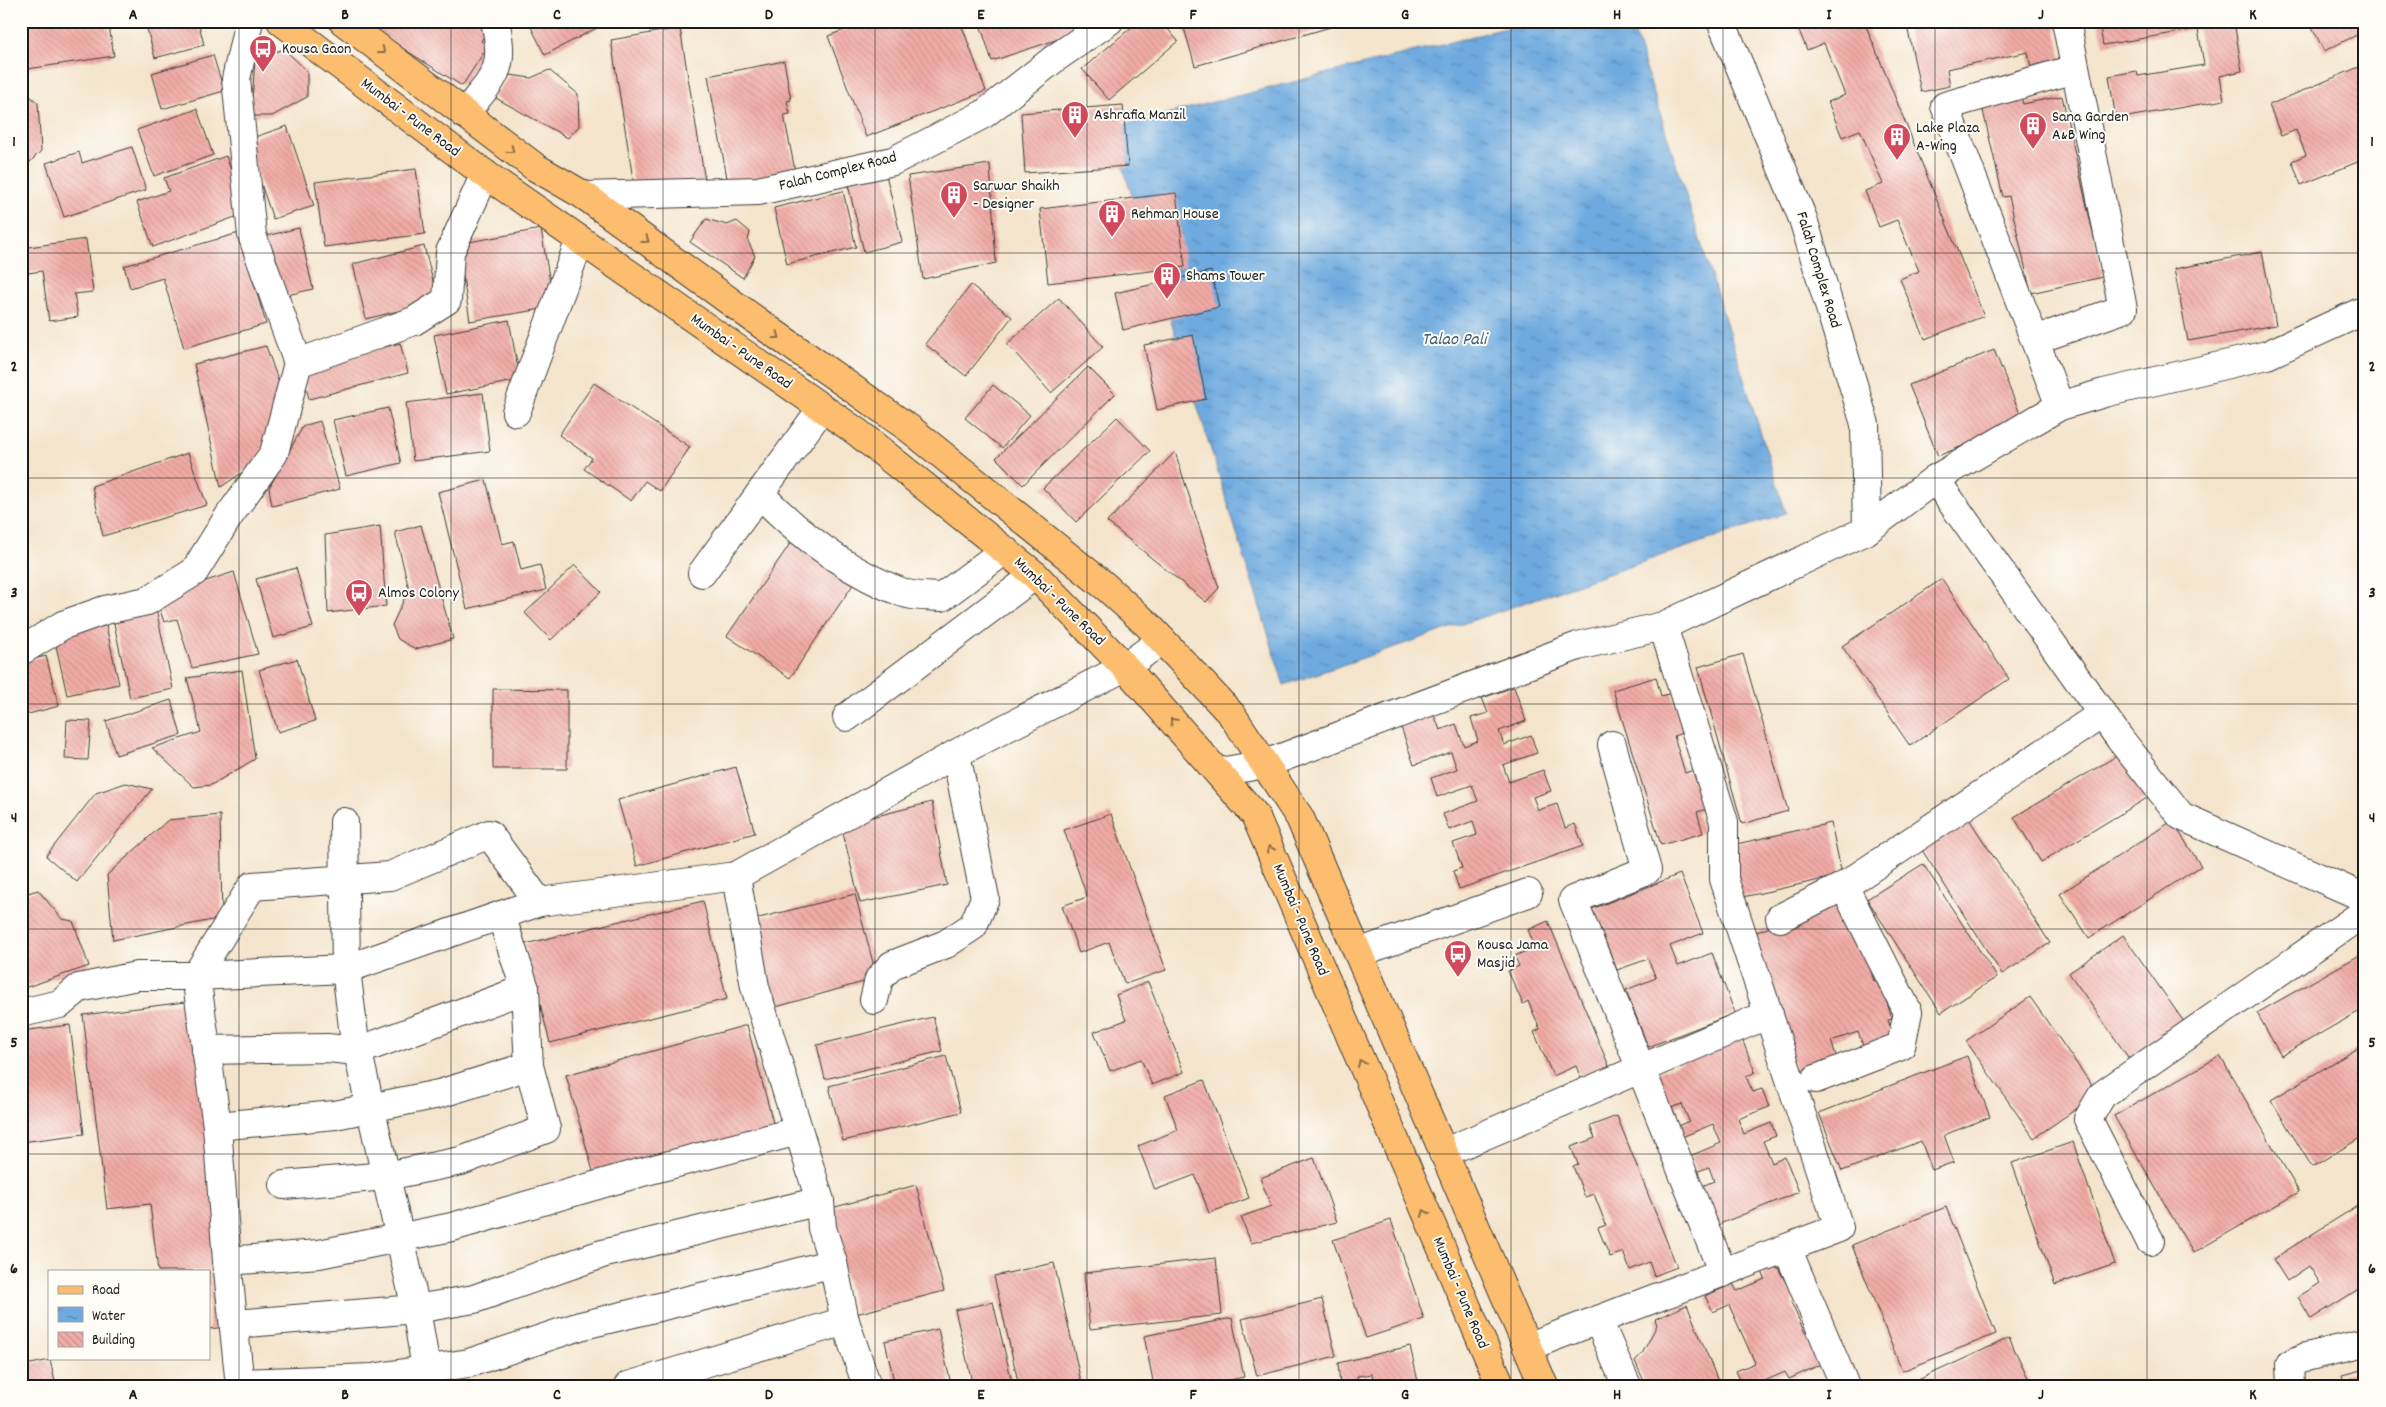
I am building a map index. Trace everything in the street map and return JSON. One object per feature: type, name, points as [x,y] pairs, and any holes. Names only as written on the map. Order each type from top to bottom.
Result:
[{"type":"main road","name":"Mumbai - Pune Road","points":[[281,21],[485,174],[857,432],[1006,550],[1035,575],[1125,667],[1220,772],[1255,815],[1500,1386]]},
{"type":"main road","name":"Mumbai - Pune Road","points":[[344,21],[535,167],[585,196],[768,330],[910,429],[1106,587],[1162,640],[1232,715],[1300,818],[1544,1386]]},
{"type":"street","points":[[21,651],[63,625],[105,610],[147,601],[194,572],[274,452],[298,363],[252,235],[236,79],[249,21]]},
{"type":"street","points":[[464,114],[496,74],[500,60],[496,21]]},
{"type":"street","name":"Falah Complex Road","points":[[585,196],[758,191],[893,161],[984,114],[1054,59],[1109,21]]},
{"type":"street","name":"Falah Complex Road","points":[[1721,21],[1803,219],[1865,424],[1867,530]]},
{"type":"street","points":[[2036,340],[2123,309],[2066,21]]},
{"type":"street","points":[[2060,406],[1945,106],[2075,69]]},
{"type":"street","points":[[298,363],[414,321],[447,300],[450,252],[485,174]]},
{"type":"street","points":[[516,412],[580,240]]},
{"type":"street","points":[[1220,772],[1264,764],[1578,646],[1662,626],[1867,530],[1935,479],[2060,406],[2104,393],[2267,355],[2365,310]]},
{"type":"street","points":[[702,574],[822,408]]},
{"type":"street","points":[[1935,479],[2102,714],[2181,816],[2365,898]]},
{"type":"street","points":[[760,494],[810,540],[854,570],[905,594],[942,597],[1006,550]]},
{"type":"street","points":[[847,717],[1035,575]]},
{"type":"street","points":[[1527,1347],[1839,1228],[1724,879],[1724,822],[1662,626]]},
{"type":"street","points":[[21,1014],[60,1004],[79,988],[137,976],[196,976],[346,969],[538,902],[736,876],[956,754],[1125,667],[1162,640]]},
{"type":"street","points":[[1780,918],[1844,886],[2102,714]]},
{"type":"street","points":[[1612,745],[1647,870],[1573,900],[1723,1272]]},
{"type":"street","points":[[874,1000],[879,980],[892,965],[946,944],[973,926],[984,898],[956,754]]},
{"type":"street","points":[[344,822],[346,969],[358,1051],[416,1309],[427,1377]]},
{"type":"street","points":[[538,902],[489,834],[390,876],[345,881],[252,886],[196,976],[217,1126],[227,1261],[240,1384],[427,1377],[580,1326],[832,1263]]},
{"type":"street","points":[[736,876],[755,987],[820,1201],[822,1228],[845,1321],[867,1386]]},
{"type":"street","points":[[1816,1079],[1901,1046],[1908,1012],[1844,886]]},
{"type":"street","points":[[1358,953],[1528,893]]},
{"type":"street","points":[[2150,1241],[2088,1119],[2102,1096],[2365,912]]},
{"type":"street","points":[[284,1186],[386,1176],[461,1161],[546,1129],[529,1066],[526,989],[501,915]]},
{"type":"street","points":[[206,1050],[327,1048],[358,1051],[526,989]]},
{"type":"street","points":[[1443,1153],[1769,1014]]},
{"type":"street","points":[[217,1126],[335,1115],[439,1094],[529,1066]]},
{"type":"street","points":[[227,1261],[319,1254],[399,1236],[452,1227],[639,1173],[798,1131]]},
{"type":"street","points":[[235,1324],[416,1309],[474,1299],[602,1254],[820,1201]]},
{"type":"street","points":[[1788,1248],[1845,1386]]},
{"type":"street","points":[[1598,1320],[1627,1386]]},
{"type":"street","points":[[628,1386],[845,1321]]},
{"type":"street","points":[[2291,1386],[2290,1364],[2306,1357],[2365,1343]]},
{"type":"water","name":"Talao Pali","points":[[1534,21],[1631,21],[1786,513],[1284,685],[1111,128]]},
{"type":"building","points":[[40,21],[108,21],[114,56],[21,70],[21,24]]},
{"type":"building","points":[[145,21],[198,21],[204,45],[155,58]]},
{"type":"building","points":[[380,21],[490,21],[493,23],[481,41],[488,46],[462,86],[374,30]]},
{"type":"building","points":[[528,21],[610,21],[545,55]]},
{"type":"building","points":[[868,21],[960,21],[986,91],[866,137],[828,36]]},
{"type":"building","points":[[979,21],[1090,21],[1092,28],[992,61]]},
{"type":"building","points":[[1139,21],[1161,21],[1178,41],[1109,100],[1082,69]]},
{"type":"building","points":[[1182,21],[1347,21],[1348,22],[1195,66]]},
{"type":"building","name":"Lake Plaza A-Wing","points":[[1795,21],[1864,21],[1984,316],[1925,339],[1900,279],[1919,271],[1897,220],[1879,227],[1865,191],[1883,184],[1860,130],[1842,137],[1828,102],[1845,95],[1824,43],[1807,50]]},
{"type":"building","points":[[1906,21],[2054,21],[2062,61],[2031,68],[2028,52],[1947,69],[1950,86],[1921,92]]},
{"type":"building","points":[[2099,21],[2234,21],[2242,71],[2220,76],[2224,100],[2116,119],[2109,76],[2137,71],[2138,76],[2204,65],[2198,29],[2103,45]]},
{"type":"building","points":[[2309,21],[2365,21],[2365,31],[2324,51]]},
{"type":"building","points":[[680,28],[705,181],[635,192],[611,40]]},
{"type":"building","points":[[284,49],[307,71],[307,97],[272,116],[251,116],[255,59]]},
{"type":"building","points":[[213,55],[224,91],[162,109],[152,73]]},
{"type":"building","points":[[784,61],[791,100],[787,101],[790,114],[784,115],[795,171],[728,183],[708,76]]},
{"type":"building","points":[[2359,67],[2365,81],[2365,159],[2301,185],[2292,161],[2306,155],[2296,130],[2281,136],[2269,105]]},
{"type":"building","points":[[549,70],[578,94],[579,126],[568,138],[494,97],[510,75],[531,78]]},
{"type":"building","points":[[21,88],[38,103],[41,151],[25,167],[21,164]]},
{"type":"building","name":"Sana Garden A&B Wing","points":[[2020,93],[2023,104],[2062,96],[2103,277],[2031,293],[2009,196],[2003,197],[1981,102]]},
{"type":"building","name":"Ashrafia Manzil","points":[[1123,105],[1128,166],[1025,173],[1021,113]]},
{"type":"building","points":[[197,109],[213,155],[154,176],[137,130]]},
{"type":"building","points":[[287,126],[314,206],[273,219],[246,140]]},
{"type":"building","points":[[132,147],[146,190],[64,217],[46,163],[79,152],[82,163]]},
{"type":"building","points":[[226,156],[246,213],[153,247],[137,202],[169,191],[164,178]]},
{"type":"building","name":"Sarwar Shaikh - Designer","points":[[990,164],[996,263],[923,279],[908,176]]},
{"type":"building","points":[[884,166],[902,242],[864,252],[846,176]]},
{"type":"building","points":[[416,169],[425,234],[324,247],[315,182]]},
{"type":"building","points":[[843,191],[856,247],[787,264],[774,208]]},
{"type":"building","name":"Rehman House","points":[[1176,193],[1185,267],[1048,283],[1040,209]]},
{"type":"building","points":[[706,219],[727,225],[737,221],[750,232],[748,241],[755,256],[743,278],[690,242]]},
{"type":"building","points":[[299,228],[313,289],[275,298],[262,237]]},
{"type":"building","points":[[541,229],[554,307],[470,321],[458,244]]},
{"type":"building","points":[[239,233],[266,324],[184,348],[163,278],[130,288],[124,266]]},
{"type":"building","points":[[86,239],[93,292],[74,294],[78,317],[49,321],[42,271],[21,274],[21,248]]},
{"type":"building","points":[[424,246],[438,301],[366,319],[353,264]]},
{"type":"building","points":[[2262,252],[2276,325],[2188,341],[2174,269]]},
{"type":"building","name":"Shams Tower","points":[[1211,271],[1219,307],[1123,330],[1115,293]]},
{"type":"building","points":[[971,285],[1012,317],[966,376],[925,344]]},
{"type":"building","points":[[1059,298],[1103,347],[1051,393],[1007,344]]},
{"type":"building","points":[[509,320],[520,380],[446,394],[434,335]]},
{"type":"building","points":[[1193,335],[1206,399],[1157,410],[1144,345]]},
{"type":"building","points":[[400,343],[408,373],[309,399],[302,369]]},
{"type":"building","points":[[266,346],[284,397],[256,463],[221,487],[194,364]]},
{"type":"building","points":[[1994,350],[2023,421],[1938,456],[1909,385]]},
{"type":"building","points":[[1088,367],[1115,394],[1023,485],[996,458]]},
{"type":"building","points":[[594,383],[690,447],[660,491],[645,481],[631,501],[584,469],[592,458],[559,435]]},
{"type":"building","points":[[993,385],[1030,415],[1002,448],[965,418]]},
{"type":"building","points":[[483,393],[490,451],[413,461],[406,403]]},
{"type":"building","points":[[388,408],[401,463],[346,476],[333,420]]},
{"type":"building","points":[[1117,417],[1150,451],[1076,522],[1043,488]]},
{"type":"building","points":[[320,421],[340,489],[272,506],[269,488],[303,426]]},
{"type":"building","points":[[1175,452],[1219,588],[1206,602],[1107,522]]},
{"type":"building","points":[[188,453],[207,505],[103,536],[92,486]]},
{"type":"building","points":[[486,480],[502,544],[514,541],[521,570],[540,565],[546,590],[467,609],[438,492]]},
{"type":"building","points":[[421,525],[453,639],[415,649],[398,639],[392,625],[409,589],[395,532]]},
{"type":"building","points":[[380,526],[386,606],[328,613],[325,535]]},
{"type":"building","points":[[794,538],[856,580],[790,678],[727,636]]},
{"type":"building","points":[[575,565],[601,592],[551,640],[525,613]]},
{"type":"building","points":[[296,568],[313,627],[273,638],[256,579]]},
{"type":"building","points":[[234,572],[258,654],[192,668],[177,619],[164,622],[156,597]]},
{"type":"building","points":[[1942,579],[2009,679],[1910,746],[1842,646]]},
{"type":"building","points":[[156,609],[173,689],[130,698],[113,619]]},
{"type":"building","points":[[105,621],[119,684],[67,695],[53,632]]},
{"type":"building","points":[[1743,654],[1788,811],[1742,824],[1698,667]]},
{"type":"building","points":[[46,656],[59,706],[21,716],[21,662]]},
{"type":"building","points":[[297,659],[315,721],[278,732],[259,670]]},
{"type":"building","points":[[242,670],[255,759],[211,785],[194,787],[152,748],[201,732],[187,678]]},
{"type":"building","points":[[1656,677],[1661,696],[1672,693],[1684,732],[1674,736],[1685,773],[1699,768],[1711,808],[1697,812],[1703,833],[1661,845],[1613,690]]},
{"type":"building","points":[[1514,687],[1526,721],[1499,731],[1504,745],[1531,735],[1537,753],[1503,765],[1509,782],[1543,770],[1551,791],[1533,797],[1538,810],[1557,804],[1565,828],[1575,824],[1583,846],[1459,889],[1453,871],[1462,868],[1453,843],[1477,835],[1473,821],[1449,830],[1443,814],[1478,801],[1472,785],[1437,797],[1431,778],[1457,769],[1451,752],[1414,765],[1401,727],[1434,715],[1440,730],[1456,724],[1464,746],[1478,741],[1471,718],[1488,713],[1482,698]]},
{"type":"building","points":[[493,689],[567,690],[567,769],[493,769]]},
{"type":"building","points":[[171,700],[181,735],[116,755],[106,721]]},
{"type":"building","points":[[67,720],[91,721],[88,760],[65,759]]},
{"type":"building","points":[[2125,751],[2152,795],[2041,862],[2014,817]]},
{"type":"building","points":[[736,767],[755,833],[637,866],[618,800]]},
{"type":"building","points":[[126,783],[152,789],[77,882],[46,856],[96,793]]},
{"type":"building","points":[[932,802],[947,885],[860,903],[841,825]]},
{"type":"building","points":[[1111,814],[1166,970],[1125,984],[1109,942],[1079,953],[1062,906],[1087,897],[1064,830]]},
{"type":"building","points":[[220,815],[222,918],[113,940],[107,875],[168,820]]},
{"type":"building","points":[[1967,816],[2050,943],[2002,974],[1920,847]]},
{"type":"building","points":[[2172,821],[2201,866],[2089,938],[2060,894]]},
{"type":"building","points":[[1831,823],[1842,875],[1743,897],[1732,845]]},
{"type":"building","points":[[1923,864],[1997,977],[1941,1013],[1867,899]]},
{"type":"building","points":[[1680,874],[1703,933],[1670,946],[1678,966],[1712,953],[1735,1013],[1648,1047],[1626,990],[1656,978],[1648,959],[1617,970],[1592,909]]},
{"type":"building","points":[[38,890],[62,919],[73,921],[89,966],[21,989],[21,895]]},
{"type":"building","points":[[855,894],[877,978],[769,1009],[751,920]]},
{"type":"building","points":[[1849,898],[1874,981],[1880,979],[1892,1019],[1888,1020],[1896,1043],[1866,1054],[1858,1032],[1831,1041],[1839,1064],[1799,1079],[1778,1023],[1785,1020],[1773,987],[1746,936]]},
{"type":"building","points":[[703,901],[727,999],[550,1043],[525,944]]},
{"type":"building","points":[[1548,921],[1614,1078],[1586,1090],[1576,1066],[1553,1076],[1534,1032],[1540,1029],[1528,1001],[1523,1004],[1508,971],[1519,966],[1515,956],[1535,947],[1528,930]]},
{"type":"building","points":[[2123,935],[2189,1029],[2135,1067],[2069,973]]},
{"type":"building","points":[[2365,952],[2365,1008],[2281,1056],[2257,1013]]},
{"type":"building","points":[[1148,982],[1184,1072],[1152,1085],[1141,1059],[1110,1071],[1094,1032],[1126,1020],[1116,995]]},
{"type":"building","points":[[2030,997],[2098,1094],[2034,1138],[1966,1041]]},
{"type":"building","points":[[193,1001],[233,1326],[210,1329],[210,1270],[158,1270],[150,1204],[107,1209],[83,1015]]},
{"type":"building","points":[[933,1017],[942,1051],[825,1079],[817,1045]]},
{"type":"building","points":[[70,1025],[84,1134],[21,1142],[21,1031]]},
{"type":"building","points":[[747,1025],[776,1134],[596,1182],[566,1075]]},
{"type":"building","points":[[1742,1039],[1755,1072],[1746,1077],[1753,1092],[1762,1089],[1769,1107],[1738,1119],[1744,1134],[1771,1123],[1776,1136],[1763,1141],[1772,1163],[1785,1157],[1799,1192],[1717,1225],[1702,1186],[1714,1181],[1709,1167],[1696,1172],[1690,1156],[1721,1143],[1713,1124],[1682,1137],[1678,1126],[1689,1121],[1682,1104],[1671,1108],[1657,1073]]},
{"type":"building","points":[[2365,1044],[2365,1135],[2312,1167],[2271,1100]]},
{"type":"building","points":[[946,1056],[961,1112],[843,1141],[829,1086]]},
{"type":"building","points":[[1967,1056],[1990,1117],[1944,1135],[1954,1162],[1932,1170],[1921,1141],[1842,1171],[1819,1113]]},
{"type":"building","points":[[2220,1056],[2299,1192],[2193,1253],[2114,1116]]},
{"type":"building","points":[[1204,1080],[1249,1198],[1209,1213],[1195,1175],[1155,1190],[1138,1146],[1178,1130],[1165,1095]]},
{"type":"building","points":[[1617,1116],[1677,1267],[1654,1276],[1649,1262],[1630,1270],[1623,1252],[1610,1257],[1598,1228],[1606,1225],[1594,1194],[1585,1197],[1573,1166],[1578,1164],[1571,1147],[1595,1138],[1590,1126]]},
{"type":"building","points":[[2073,1142],[2115,1264],[2055,1285],[2012,1163]]},
{"type":"building","points":[[1314,1158],[1337,1222],[1251,1243],[1241,1217],[1271,1206],[1260,1178]]},
{"type":"building","points":[[916,1185],[944,1291],[856,1314],[828,1209]]},
{"type":"building","points":[[2365,1201],[2365,1285],[2311,1319],[2298,1297],[2320,1283],[2309,1266],[2287,1281],[2273,1259]]},
{"type":"building","points":[[1946,1207],[1996,1334],[1902,1371],[1852,1245]]},
{"type":"building","points":[[1391,1220],[1424,1319],[1366,1338],[1333,1240]]},
{"type":"building","points":[[1216,1258],[1222,1315],[1090,1329],[1084,1273]]},
{"type":"building","points":[[1054,1263],[1082,1386],[1019,1386],[994,1276]]},
{"type":"building","points":[[1776,1264],[1795,1300],[1791,1302],[1805,1333],[1809,1331],[1824,1363],[1789,1379],[1785,1372],[1753,1386],[1743,1386],[1736,1371],[1755,1363],[1729,1305],[1713,1312],[1705,1296],[1733,1284],[1737,1291],[1765,1279],[1762,1271]]},
{"type":"building","points":[[1322,1299],[1336,1356],[1257,1376],[1242,1319]]},
{"type":"building","points":[[993,1302],[1013,1386],[973,1386],[955,1310]]},
{"type":"building","points":[[1687,1305],[1720,1386],[1646,1386],[1635,1361],[1643,1352],[1657,1325],[1655,1319]]},
{"type":"building","points":[[1232,1318],[1244,1377],[1203,1386],[1154,1386],[1144,1336]]},
{"type":"building","points":[[938,1329],[951,1384],[895,1386],[885,1341]]},
{"type":"building","points":[[2009,1338],[2032,1386],[1905,1386]]},
{"type":"building","points":[[1410,1346],[1419,1386],[1374,1386],[1372,1374],[1357,1376],[1359,1386],[1340,1386],[1338,1363]]},
{"type":"building","points":[[50,1360],[56,1386],[21,1386],[21,1366]]},
{"type":"building","points":[[2365,1369],[2365,1386],[2345,1386],[2342,1375]]},
{"type":"place","name":"Kousa Gaon","points":[[263,73]]},
{"type":"place","name":"Ashrafia Manzil","points":[[1075,139]]},
{"type":"place","name":"Sana Garden A&B Wing","points":[[2033,150]]},
{"type":"place","name":"Lake Plaza A-Wing","points":[[1897,161]]},
{"type":"place","name":"Sarwar Shaikh - Designer","points":[[954,219]]},
{"type":"place","name":"Rehman House","points":[[1112,238]]},
{"type":"place","name":"Shams Tower","points":[[1167,300]]},
{"type":"place","name":"Almos Colony","points":[[359,617]]},
{"type":"place","name":"Kousa Jama Masjid","points":[[1458,978]]}]
